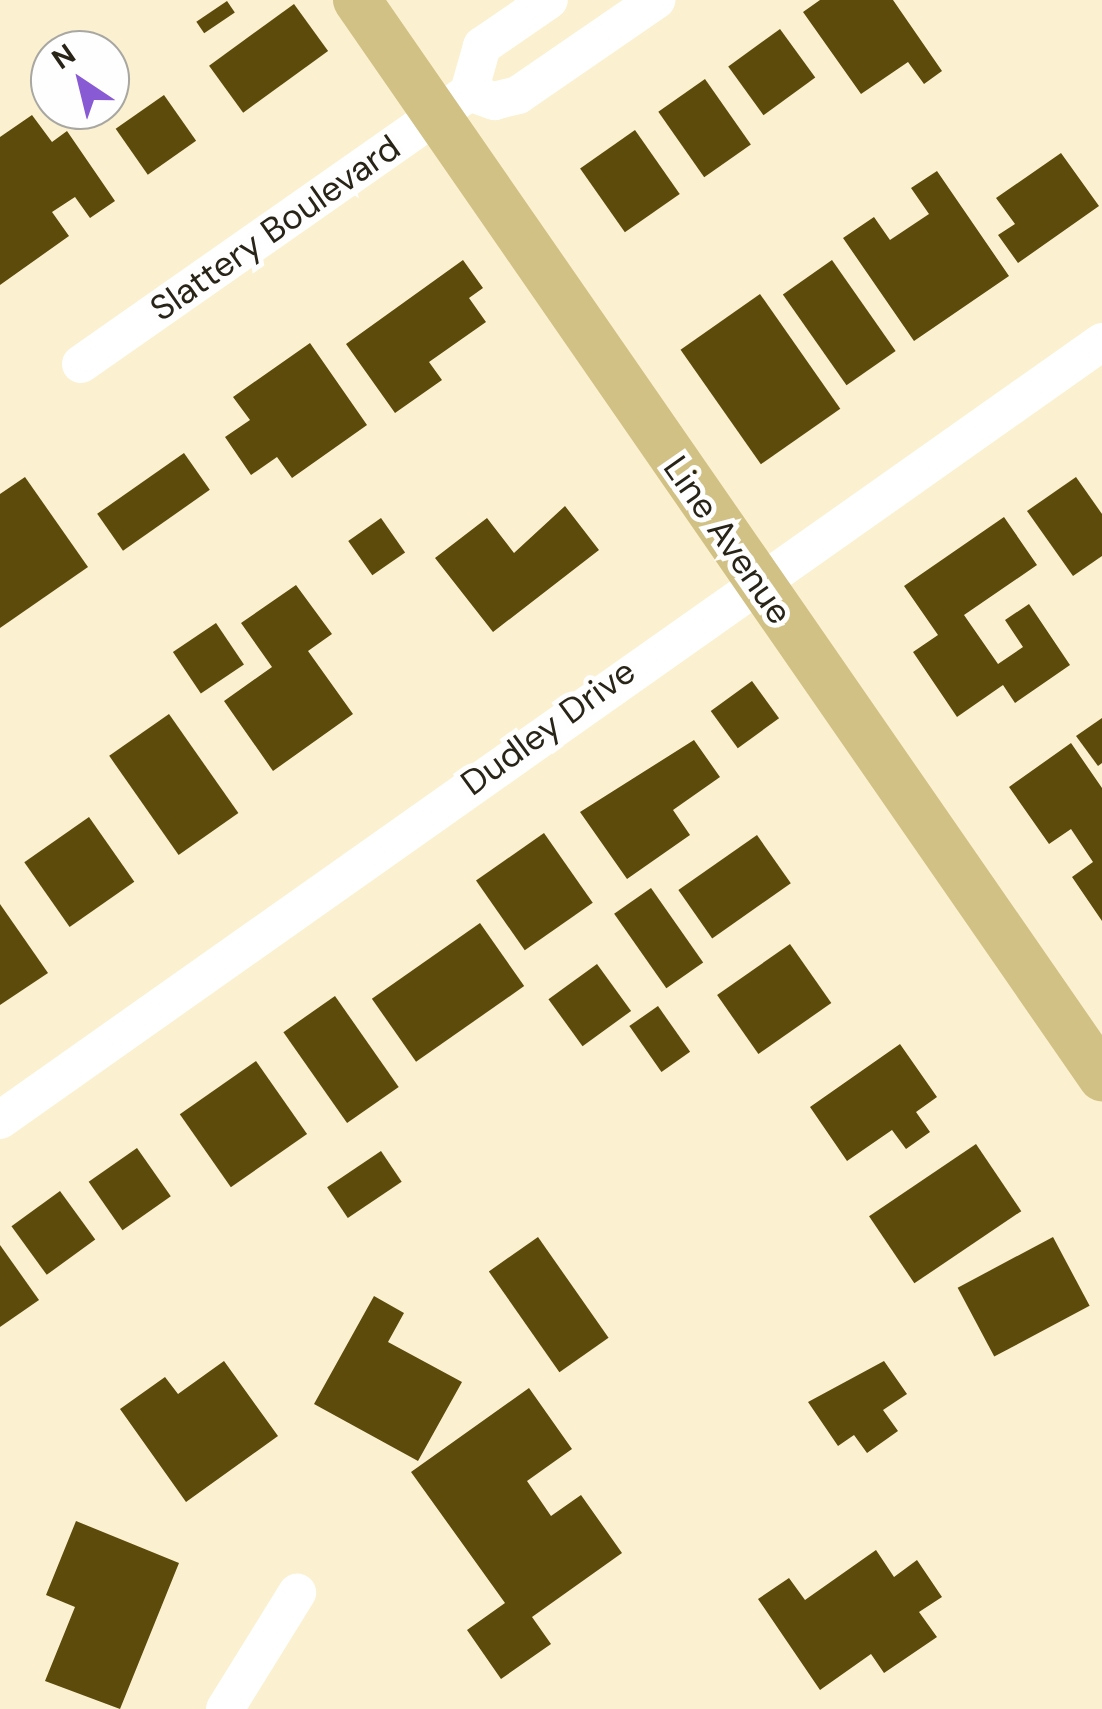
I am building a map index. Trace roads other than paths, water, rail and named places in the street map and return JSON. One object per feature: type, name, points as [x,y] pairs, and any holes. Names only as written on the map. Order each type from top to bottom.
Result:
[{"type":"main road","name":"Line Avenue","points":[[357,0],[452,104],[754,579],[1099,1067]]},
{"type":"street","points":[[452,104],[482,46],[550,0]]},
{"type":"street","points":[[452,104],[518,95],[656,0]]},
{"type":"street","name":"Slattery Boulevard","points":[[81,364],[452,104]]},
{"type":"street","name":"Dudley Drive","points":[[0,1120],[754,579],[1102,342]]},
{"type":"street","points":[[225,1709],[298,1593]]}]
